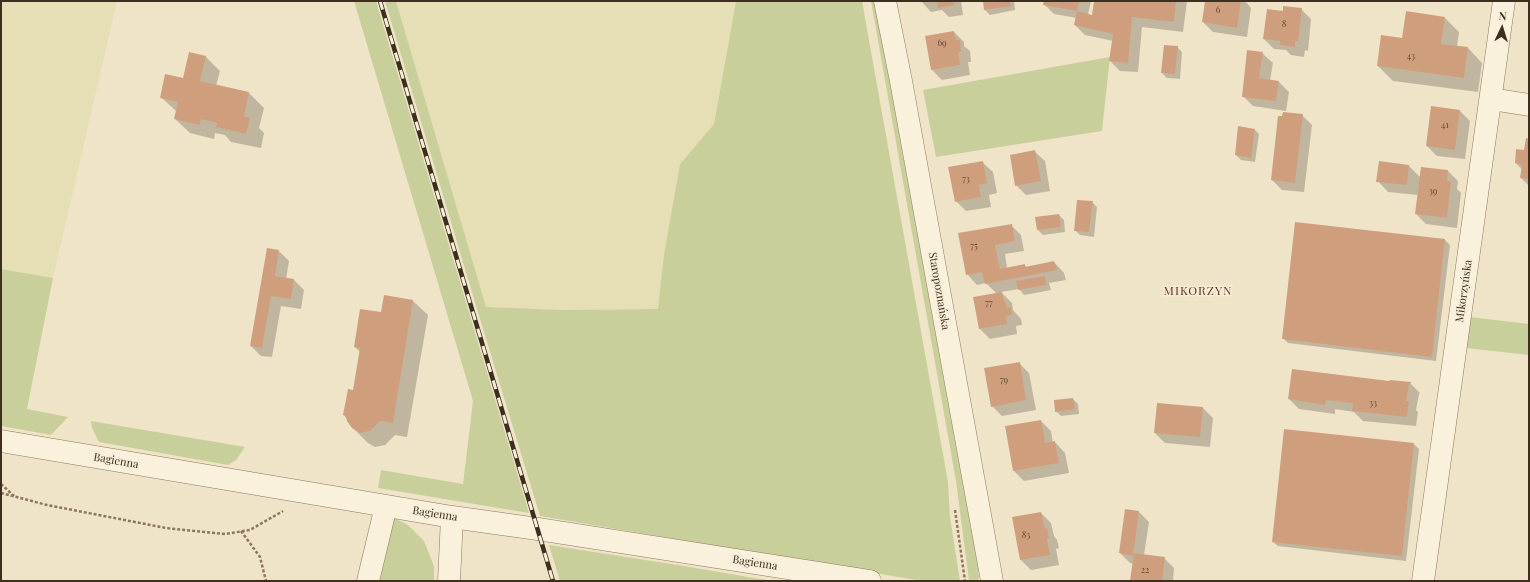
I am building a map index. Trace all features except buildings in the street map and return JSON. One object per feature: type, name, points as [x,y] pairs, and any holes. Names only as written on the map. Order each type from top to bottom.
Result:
[{"type":"street","name":"Staropoznańska","points":[[885,1],[904,97],[992,581]]},
{"type":"street","name":"Mikorzyńska","points":[[1423,581],[1504,1]]},
{"type":"street","points":[[1491,99],[1529,105]]},
{"type":"street","name":"Bagienna","points":[[1,441],[452,517],[538,528],[870,581]]},
{"type":"street","points":[[368,581],[386,506]]},
{"type":"street","points":[[450,581],[452,517]]},
{"type":"path","points":[[1,484],[15,497]]},
{"type":"path","points":[[1,493],[47,505],[166,528],[225,534],[250,530],[280,515],[307,493]]},
{"type":"path","points":[[241,531],[260,557],[266,581]]},
{"type":"shaded area","points":[[1,1],[117,1],[53,278],[1,269]]},
{"type":"shaded area","points":[[396,1],[736,1],[714,124],[680,164],[664,254],[658,309],[562,310],[486,308]]},
{"type":"green space","points":[[354,1],[376,1],[529,513],[378,488],[381,470],[463,484],[473,401]]},
{"type":"green space","points":[[385,1],[396,1],[486,307],[562,310],[658,309],[664,254],[680,164],[714,124],[736,1],[862,1],[948,482],[950,517],[960,581],[922,581],[540,516]]},
{"type":"green space","points":[[871,1],[874,1],[889,78],[978,567],[979,578],[977,581],[969,581],[956,481]]},
{"type":"green space","points":[[1110,57],[1102,131],[936,157],[923,90]]},
{"type":"green space","points":[[1,269],[53,278],[27,409],[68,417],[51,435],[1,426]]},
{"type":"green space","points":[[1470,317],[1529,324],[1529,355],[1466,348]]},
{"type":"green space","points":[[91,421],[245,447],[236,460],[228,465],[99,442],[92,428]]},
{"type":"green space","points":[[394,518],[408,525],[424,541],[434,566],[434,581],[377,581],[386,541],[389,541]]},
{"type":"green space","points":[[549,545],[678,565],[772,581],[560,581]]},
{"type":"railway","points":[[380,1],[553,581]]},
{"type":"district","name":"MIKORZYN","points":[[1198,291]]}]
